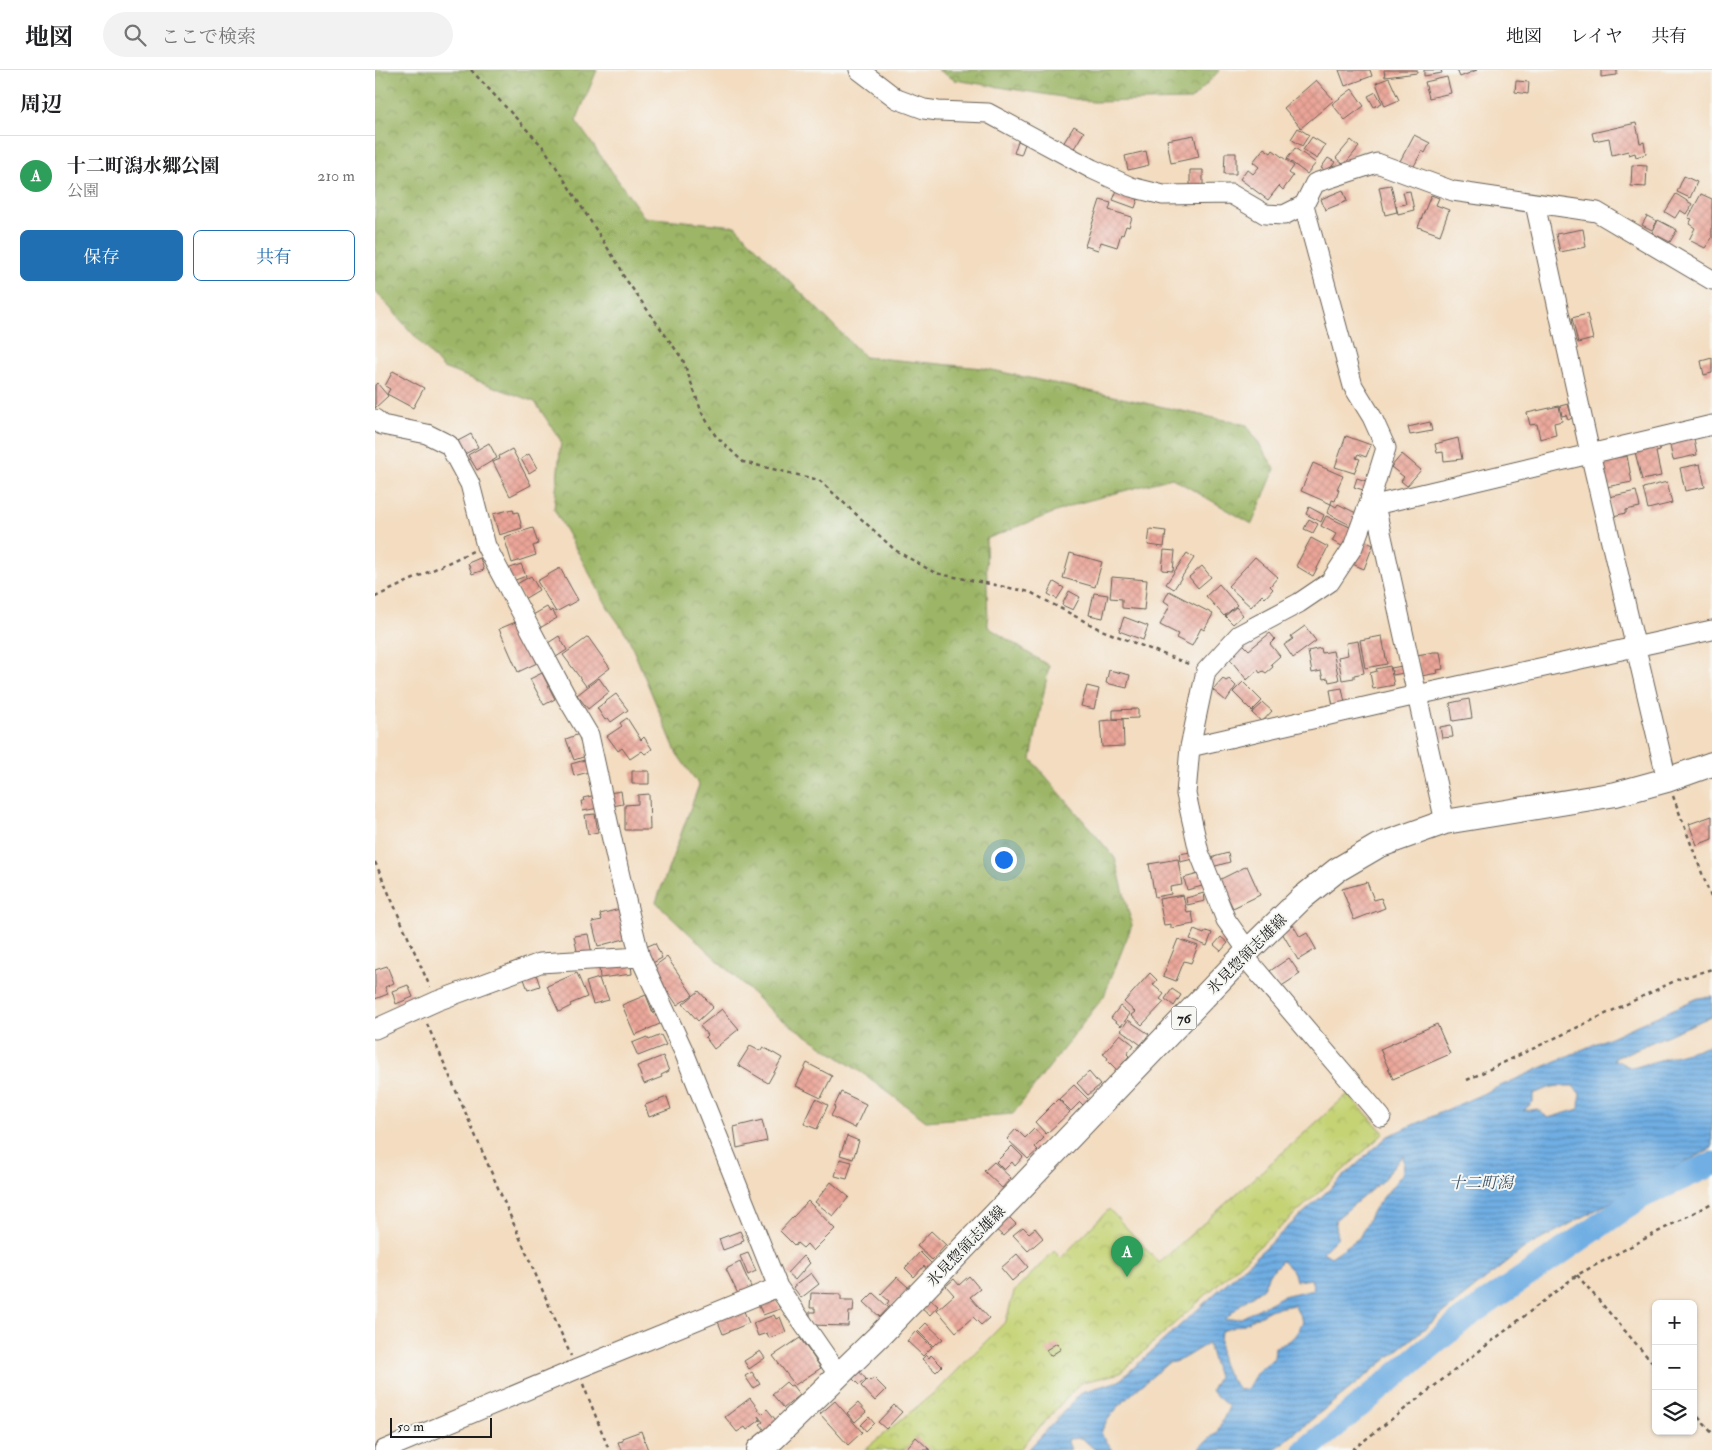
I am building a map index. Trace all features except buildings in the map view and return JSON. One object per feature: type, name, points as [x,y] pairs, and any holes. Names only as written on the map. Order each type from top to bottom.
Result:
[{"type":"main road","name":"氷見惣領志雄線","points":[[759,1450],[774,1438],[880,1335],[1246,953],[1302,898],[1337,870],[1377,846],[1445,822],[1617,794],[1667,780],[1712,764]]},
{"type":"street","points":[[859,70],[897,99],[924,109],[988,113],[1131,187],[1163,194],[1231,194],[1265,214],[1284,215],[1304,205],[1315,183],[1377,163],[1453,191],[1597,212],[1712,280]]},
{"type":"street","points":[[1535,204],[1590,453],[1667,780]]},
{"type":"street","points":[[1304,205],[1353,386],[1372,417],[1386,448],[1372,504],[1353,547],[1330,582],[1299,603],[1239,635],[1206,671],[1191,747],[1186,794],[1199,852],[1226,920],[1246,953],[1381,1117]]},
{"type":"street","points":[[375,419],[382,424],[427,434],[449,445],[470,484],[486,546],[567,698],[589,735],[640,957],[684,1052],[778,1287],[838,1374]]},
{"type":"street","points":[[1372,504],[1712,425]]},
{"type":"street","points":[[1372,504],[1445,822]]},
{"type":"street","points":[[1191,747],[1712,630]]},
{"type":"street","points":[[375,1029],[429,1005],[540,962],[640,957]]},
{"type":"street","points":[[384,1450],[778,1287]]},
{"type":"path","points":[[471,70],[544,148],[621,269],[622,274],[683,360],[702,413],[715,435],[743,462],[819,480],[895,550],[935,573],[1030,592],[1099,629],[1206,671]]},
{"type":"path","points":[[375,597],[486,546]]},
{"type":"path","points":[[1667,780],[1712,900]]},
{"type":"path","points":[[375,862],[422,972],[429,1005],[609,1450]]},
{"type":"path","points":[[1467,1080],[1679,978],[1712,970]]},
{"type":"path","points":[[1352,1450],[1577,1275],[1712,1202]]},
{"type":"path","points":[[1577,1275],[1652,1362]]},
{"type":"path","points":[[1697,1416],[1712,1433]]},
{"type":"green space","points":[[375,70],[597,70],[576,121],[644,217],[735,226],[865,357],[983,368],[1247,425],[1275,469],[1252,524],[1172,478],[1079,503],[986,539],[988,627],[1049,666],[1031,759],[1115,858],[1132,925],[1104,996],[1013,1114],[926,1121],[868,1077],[774,1014],[656,902],[699,785],[677,754],[627,635],[610,611],[554,509],[561,441],[535,402],[443,368],[375,291]]},
{"type":"green space","points":[[938,70],[1220,70],[1191,100],[1093,102],[955,80]]},
{"type":"green space","points":[[1348,1094],[1384,1133],[1120,1373],[1080,1383],[1019,1450],[864,1450],[940,1388],[1006,1321],[1014,1292],[1054,1251],[1061,1258],[1109,1209],[1159,1263]]},
{"type":"water","name":"十二町潟","points":[[1712,996],[1712,1016],[1613,1059],[1632,1068],[1698,1049],[1712,1043],[1712,1148],[1523,1249],[1274,1450],[1197,1450],[1217,1432],[1229,1407],[1211,1391],[1218,1377],[1208,1344],[1184,1358],[1168,1363],[1119,1406],[1105,1425],[1101,1434],[1113,1450],[1095,1450],[1082,1438],[1067,1439],[1071,1450],[1028,1450],[1082,1392],[1119,1381],[1388,1136],[1698,998]],"holes":[[[1573,1086],[1580,1094],[1579,1109],[1548,1118],[1537,1109],[1523,1111],[1533,1102],[1533,1094],[1551,1087]],[[1403,1155],[1402,1174],[1374,1209],[1359,1238],[1331,1257],[1323,1252],[1338,1237],[1335,1220],[1382,1181]],[[1282,1261],[1294,1273],[1296,1281],[1311,1279],[1314,1289],[1283,1296],[1241,1318],[1225,1320],[1241,1304],[1263,1288],[1269,1274]],[[1294,1305],[1303,1322],[1298,1332],[1292,1338],[1275,1347],[1274,1358],[1257,1372],[1247,1389],[1239,1390],[1222,1363],[1220,1349],[1221,1331],[1244,1324],[1272,1309]]]},
{"type":"waterway","name":"十二町潟","points":[[1306,1450],[1462,1320],[1642,1196],[1712,1164]]},
{"type":"place","name":"十二町潟水郷公園","points":[[1127,1277]]}]
